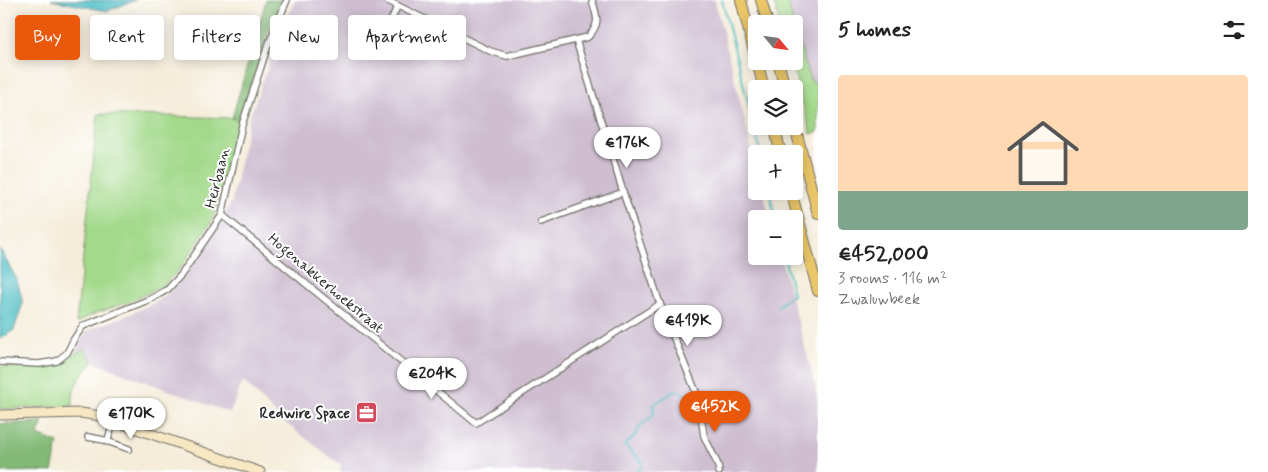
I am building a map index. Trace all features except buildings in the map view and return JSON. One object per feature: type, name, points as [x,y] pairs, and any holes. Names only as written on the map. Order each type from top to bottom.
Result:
[{"type":"highway","points":[[741,0],[748,28]]},
{"type":"highway","points":[[761,0],[765,15]]},
{"type":"highway","points":[[797,135],[818,214]]},
{"type":"highway","points":[[793,200],[818,292]]},
{"type":"main road","points":[[0,415],[81,413],[100,416],[260,472]]},
{"type":"street","name":"Heirbaan","points":[[0,362],[39,364],[57,361],[67,353],[83,326],[168,289],[181,275],[222,214],[242,125],[267,48],[287,0]]},
{"type":"street","points":[[386,0],[490,51],[507,56],[588,38],[595,30],[598,22],[592,0]]},
{"type":"street","points":[[393,15],[397,7]]},
{"type":"street","points":[[576,40],[660,304],[698,397],[704,436],[718,465],[719,472]]},
{"type":"street","points":[[541,222],[623,192]]},
{"type":"street","name":"Hogenakkerhoekstraat","points":[[222,214],[476,423],[660,304]]},
{"type":"street","points":[[107,442],[114,421]]},
{"type":"street","points":[[88,437],[129,449]]},
{"type":"shaded area","points":[[295,0],[715,0],[751,145],[748,145],[748,200],[765,200],[768,210],[748,210],[748,265],[782,265],[814,380],[818,405],[818,472],[340,472],[341,465],[283,421],[243,381],[230,413],[93,362],[85,349],[75,351],[87,331],[158,301],[176,286],[217,227],[232,201],[249,119],[270,60],[338,60],[338,15],[288,15]]},
{"type":"shaded area","points":[[787,0],[818,0],[818,84],[810,80],[803,56],[803,15],[791,15]]},
{"type":"green space","points":[[266,0],[282,0],[276,15],[270,15],[270,29],[260,58],[260,21]]},
{"type":"green space","points":[[773,0],[787,0],[791,15],[777,15]]},
{"type":"green space","points":[[803,56],[810,80],[818,84],[818,132],[811,134],[803,105],[803,80],[796,80],[793,70],[803,70]]},
{"type":"green space","points":[[249,60],[259,60],[240,120],[232,118]]},
{"type":"green space","points":[[98,114],[232,118],[240,120],[217,208],[210,224],[180,269],[163,286],[76,323]]},
{"type":"green space","points":[[85,349],[93,362],[75,387],[73,406],[0,409],[0,366],[31,368],[54,366]]},
{"type":"green space","points":[[43,422],[38,435],[58,443],[52,472],[0,472],[0,424]]},
{"type":"water","points":[[51,0],[136,0],[107,11]]},
{"type":"water","points":[[0,249],[17,280],[23,303],[14,330],[0,339]]},
{"type":"waterway","points":[[722,0],[759,145]]},
{"type":"waterway","points":[[771,200],[774,210]]},
{"type":"waterway","points":[[777,307],[793,295],[786,265]]},
{"type":"waterway","points":[[637,472],[642,467],[642,462],[624,445],[634,437],[640,426],[652,416],[654,413],[653,405],[673,392],[680,391],[691,398]]},
{"type":"place","name":"Redwire Space","points":[[366,413]]}]
